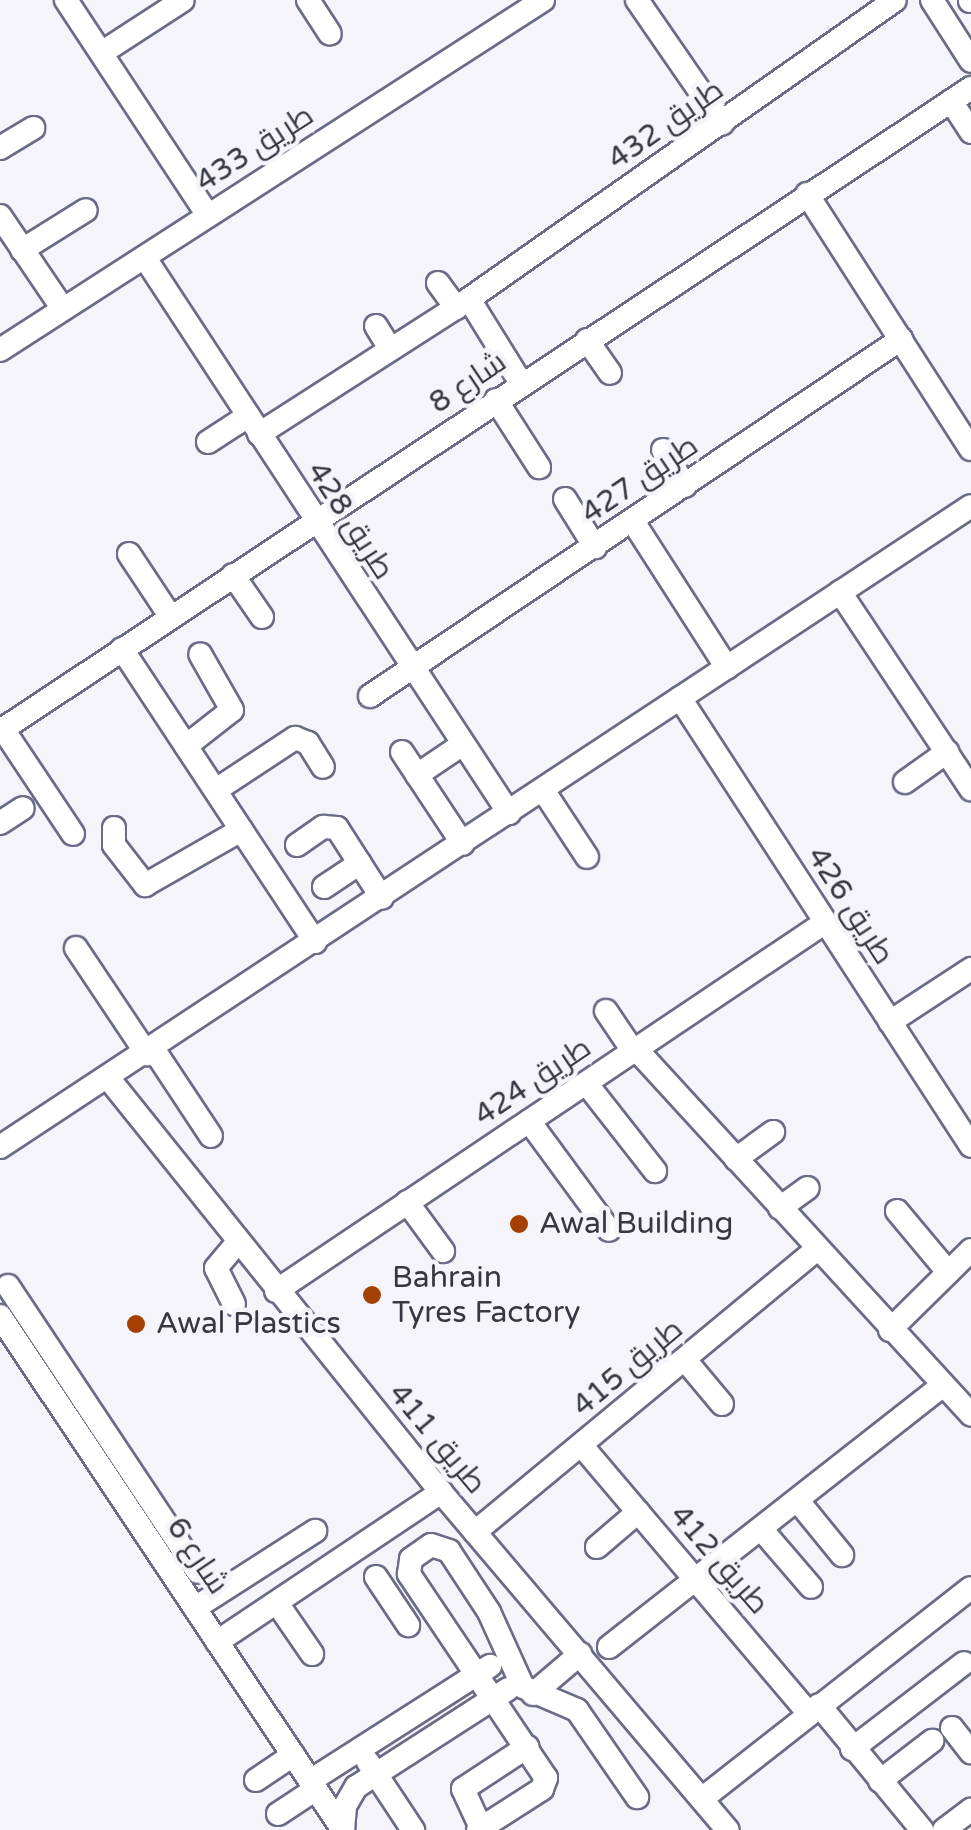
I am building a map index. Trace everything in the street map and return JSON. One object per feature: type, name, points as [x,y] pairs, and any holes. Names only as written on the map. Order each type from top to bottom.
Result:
[{"type":"street","points":[[66,0],[208,215]]},
{"type":"street","points":[[103,52],[183,0]]},
{"type":"street","points":[[308,0],[330,34]]},
{"type":"street","points":[[637,0],[722,122]]},
{"type":"street","name":"طريق 432","points":[[208,442],[254,425],[461,305],[895,0]]},
{"type":"street","points":[[932,0],[971,60]]},
{"type":"street","name":"طريق 433","points":[[0,350],[537,1]]},
{"type":"street","name":"شارع 8","points":[[2,730],[971,88]]},
{"type":"street","points":[[951,101],[971,132]]},
{"type":"street","points":[[0,148],[33,128]]},
{"type":"street","points":[[807,194],[971,448]]},
{"type":"street","points":[[63,309],[8,234],[86,210]]},
{"type":"street","name":"طريق 428","points":[[145,258],[509,814]]},
{"type":"street","points":[[440,282],[521,383]]},
{"type":"street","points":[[376,326],[390,348]]},
{"type":"street","name":"طريق 427","points":[[370,696],[634,524],[901,339]]},
{"type":"street","points":[[587,340],[610,373]]},
{"type":"street","points":[[496,400],[540,467]]},
{"type":"street","points":[[663,450],[685,486]]},
{"type":"street","points":[[566,499],[595,547]]},
{"type":"street","points":[[0,1147],[150,1052],[971,506]]},
{"type":"street","points":[[634,524],[727,668]]},
{"type":"street","points":[[129,554],[170,616]]},
{"type":"street","points":[[234,575],[262,618]]},
{"type":"street","points":[[840,592],[971,790]]},
{"type":"street","points":[[122,650],[315,942]]},
{"type":"street","points":[[186,746],[232,710],[200,654]]},
{"type":"street","name":"طريق 426","points":[[680,698],[971,1146]]},
{"type":"street","points":[[2,730],[73,834]]},
{"type":"street","points":[[216,790],[294,738],[308,743],[323,768]]},
{"type":"street","points":[[418,775],[463,744]]},
{"type":"street","points":[[402,752],[463,844]]},
{"type":"street","points":[[906,782],[947,752]]},
{"type":"street","points":[[546,788],[574,823]]},
{"type":"street","points":[[546,788],[587,857]]},
{"type":"street","points":[[0,823],[23,808]]},
{"type":"street","points":[[296,845],[333,826],[382,898]]},
{"type":"street","points":[[114,828],[114,845],[145,885],[240,830]]},
{"type":"street","points":[[324,886],[360,863]]},
{"type":"street","name":"طريق 424","points":[[276,1291],[824,922]]},
{"type":"street","points":[[76,948],[211,1136]]},
{"type":"street","points":[[890,1022],[971,969]]},
{"type":"street","points":[[606,1011],[635,1050],[971,1414]]},
{"type":"street","name":"طريق 411","points":[[109,1079],[441,1492],[728,1830]]},
{"type":"street","points":[[586,1083],[654,1172]]},
{"type":"street","points":[[529,1121],[609,1230]]},
{"type":"street","points":[[731,1153],[764,1130]]},
{"type":"street","points":[[780,1208],[808,1188]]},
{"type":"street","points":[[407,1202],[444,1251]]},
{"type":"street","points":[[897,1211],[948,1272]]},
{"type":"street","points":[[234,1304],[216,1268],[238,1243]]},
{"type":"street","name":"طريق 415","points":[[476,1532],[817,1248]]},
{"type":"street","points":[[890,1330],[971,1250]]},
{"type":"street","points":[[8,1286],[198,1572]]},
{"type":"street","name":"شارع 6","points":[[6,1324],[55,1398],[140,1484],[195,1608],[343,1830]]},
{"type":"street","points":[[686,1361],[722,1404]]},
{"type":"street","points":[[609,1647],[942,1386]]},
{"type":"street","name":"طريق 412","points":[[582,1446],[922,1830]]},
{"type":"street","points":[[217,1642],[441,1492]]},
{"type":"street","points":[[798,1501],[842,1555]]},
{"type":"street","points":[[598,1547],[638,1512]]},
{"type":"street","points":[[762,1530],[812,1587]]},
{"type":"street","points":[[195,1608],[315,1531]]},
{"type":"street","points":[[527,1747],[463,1790],[480,1829],[544,1786],[545,1774],[495,1697],[416,1584],[411,1559],[431,1545],[445,1548],[490,1612],[505,1656],[526,1688],[577,1710],[637,1797]]},
{"type":"street","points":[[376,1578],[408,1624]]},
{"type":"street","points":[[392,1600],[416,1584]]},
{"type":"street","points":[[703,1798],[971,1588]]},
{"type":"street","points":[[277,1604],[312,1654]]},
{"type":"street","points":[[343,1830],[348,1798],[376,1774],[495,1697],[526,1688],[580,1654]]},
{"type":"street","points":[[278,1814],[360,1750],[505,1656]]},
{"type":"street","points":[[852,1749],[964,1664]]},
{"type":"street","points":[[952,1728],[971,1752]]},
{"type":"street","points":[[880,1781],[932,1741]]},
{"type":"street","points":[[360,1750],[413,1830]]},
{"type":"street","points":[[256,1780],[293,1755]]},
{"type":"street","points":[[944,1830],[971,1810]]},
{"type":"place","name":"Awal Building","points":[[519,1224]]},
{"type":"place","name":"Bahrain Tyres Factory","points":[[372,1295]]},
{"type":"place","name":"Awal Plastics","points":[[136,1324]]}]
